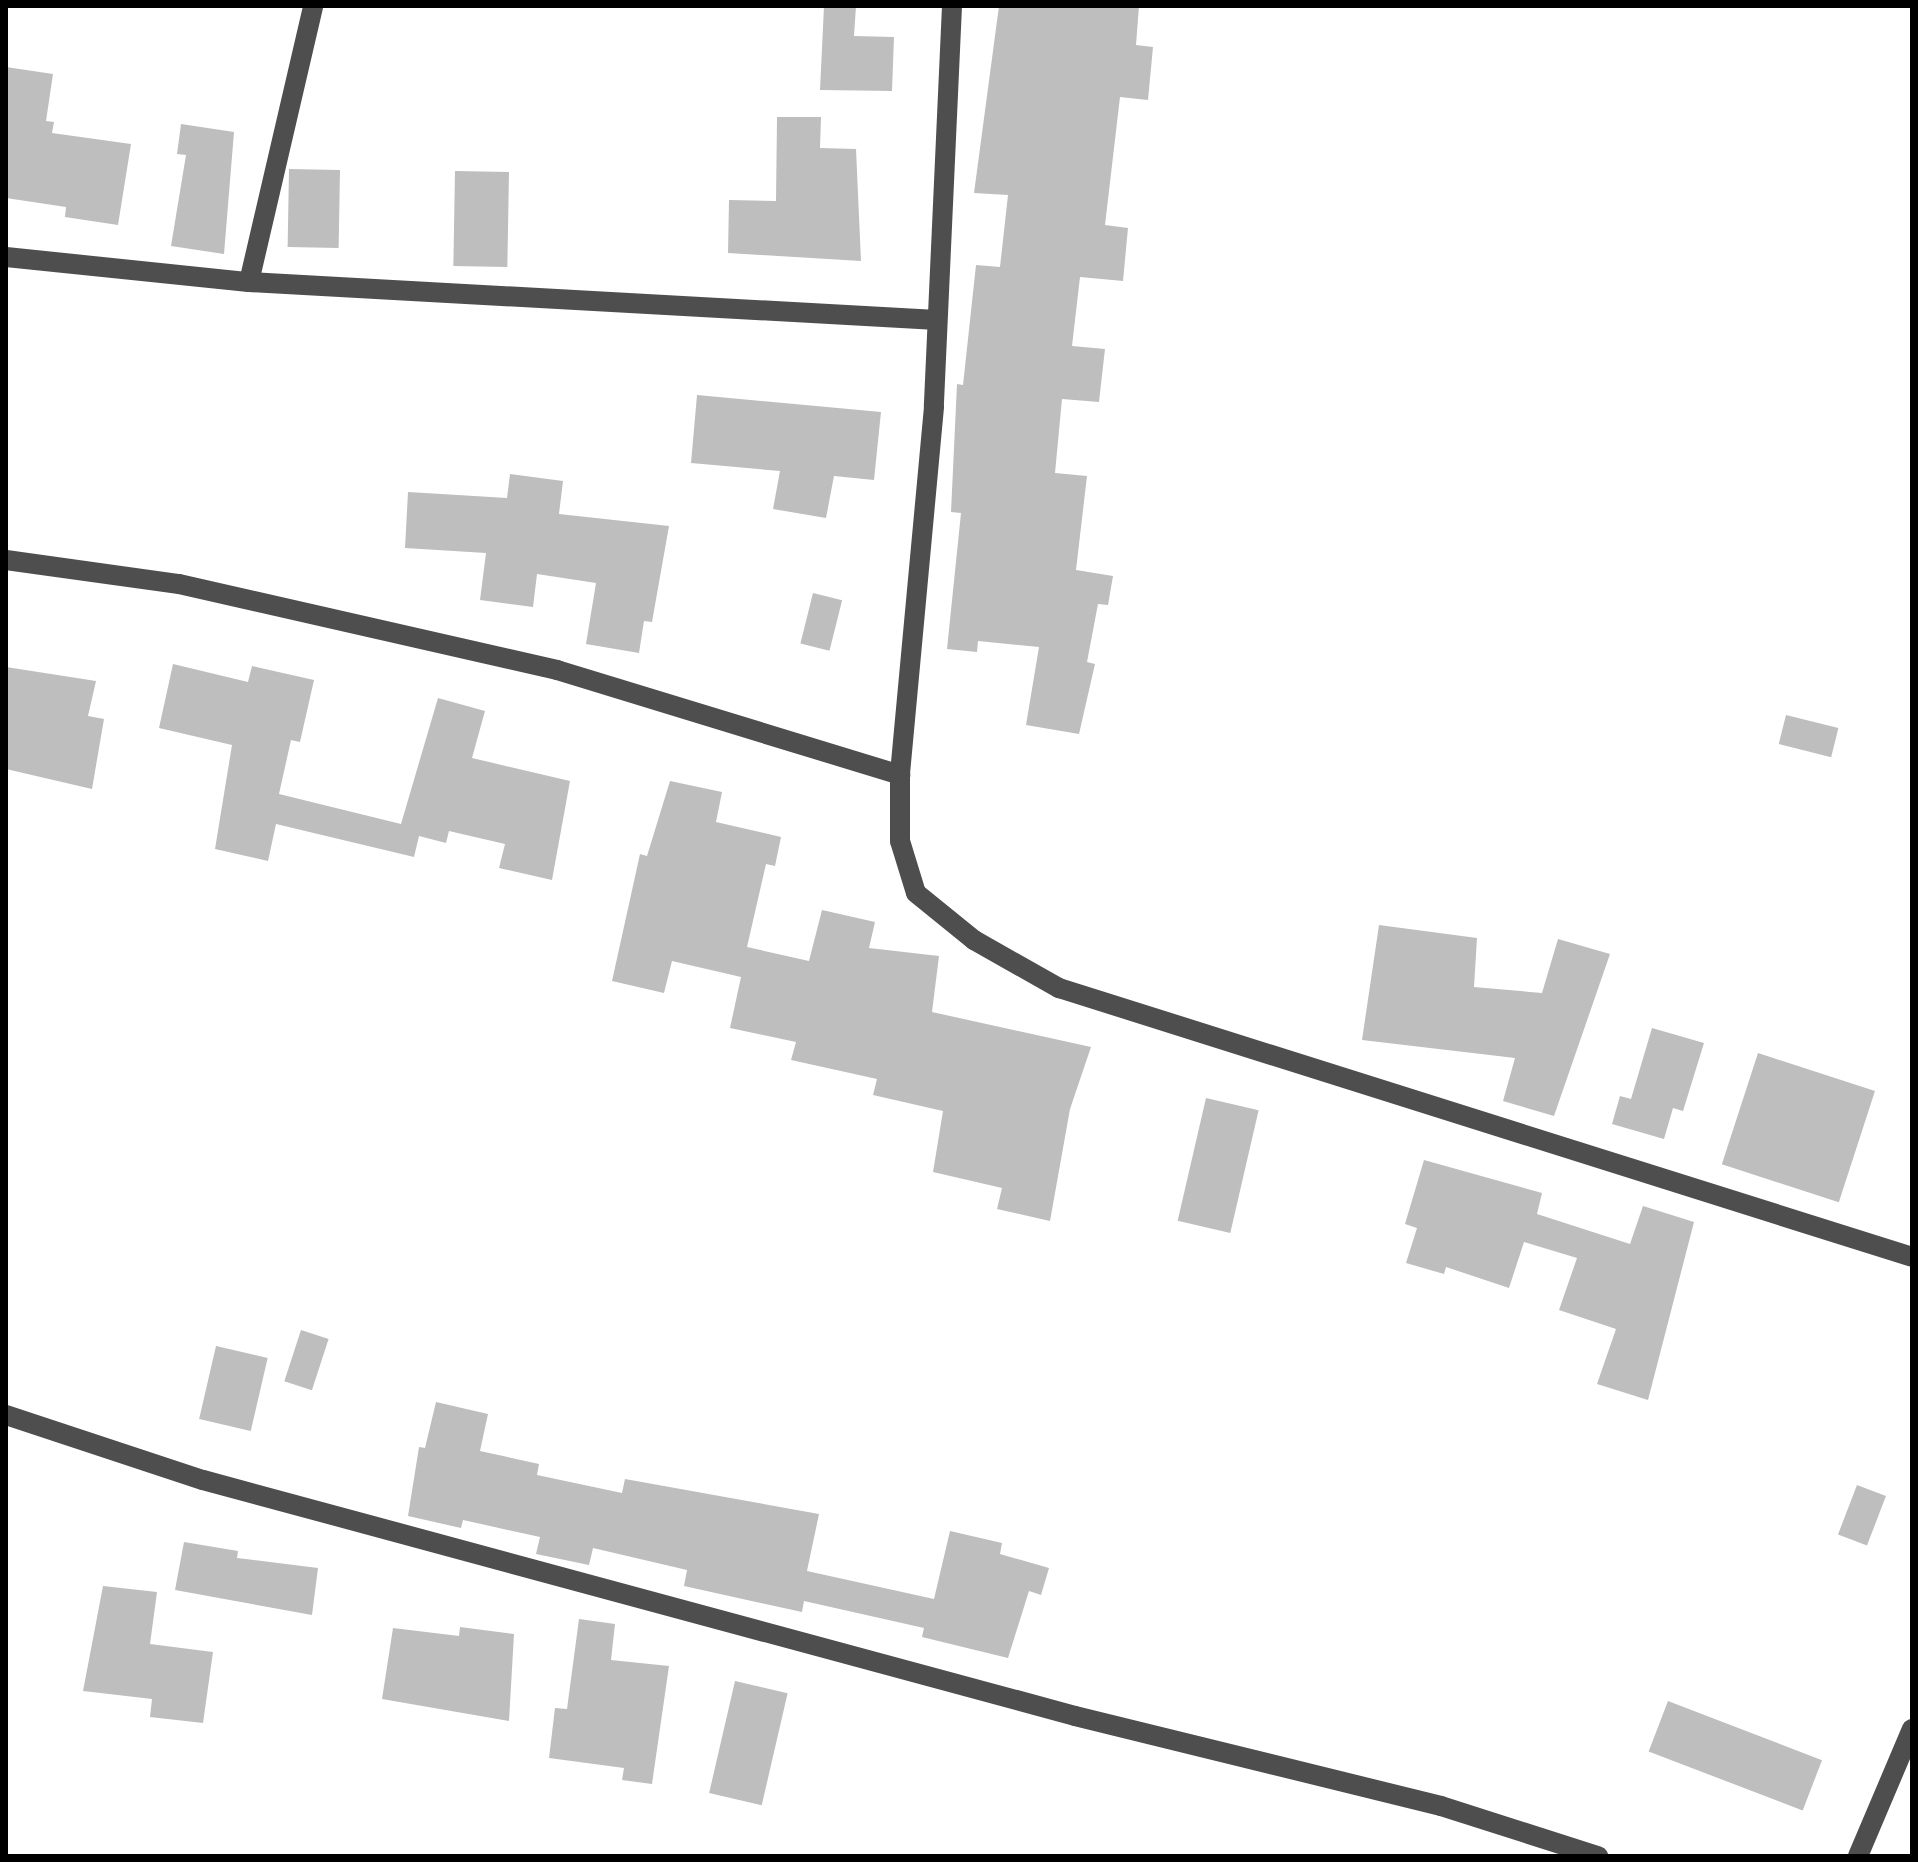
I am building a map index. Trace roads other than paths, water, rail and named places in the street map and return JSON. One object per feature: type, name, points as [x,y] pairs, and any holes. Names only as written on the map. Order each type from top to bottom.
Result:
[{"type":"street","points":[[249,282],[313,6]]},
{"type":"street","points":[[952,6],[937,320],[900,775],[900,841],[916,893],[974,940],[1059,988],[1912,1257]]},
{"type":"street","points":[[6,257],[249,282],[937,320]]},
{"type":"street","points":[[6,560],[179,584],[557,670],[900,775]]},
{"type":"street","points":[[6,1415],[203,1480],[1075,1716],[1441,1806],[1598,1856]]},
{"type":"street","points":[[1858,1856],[1912,1729]]}]
